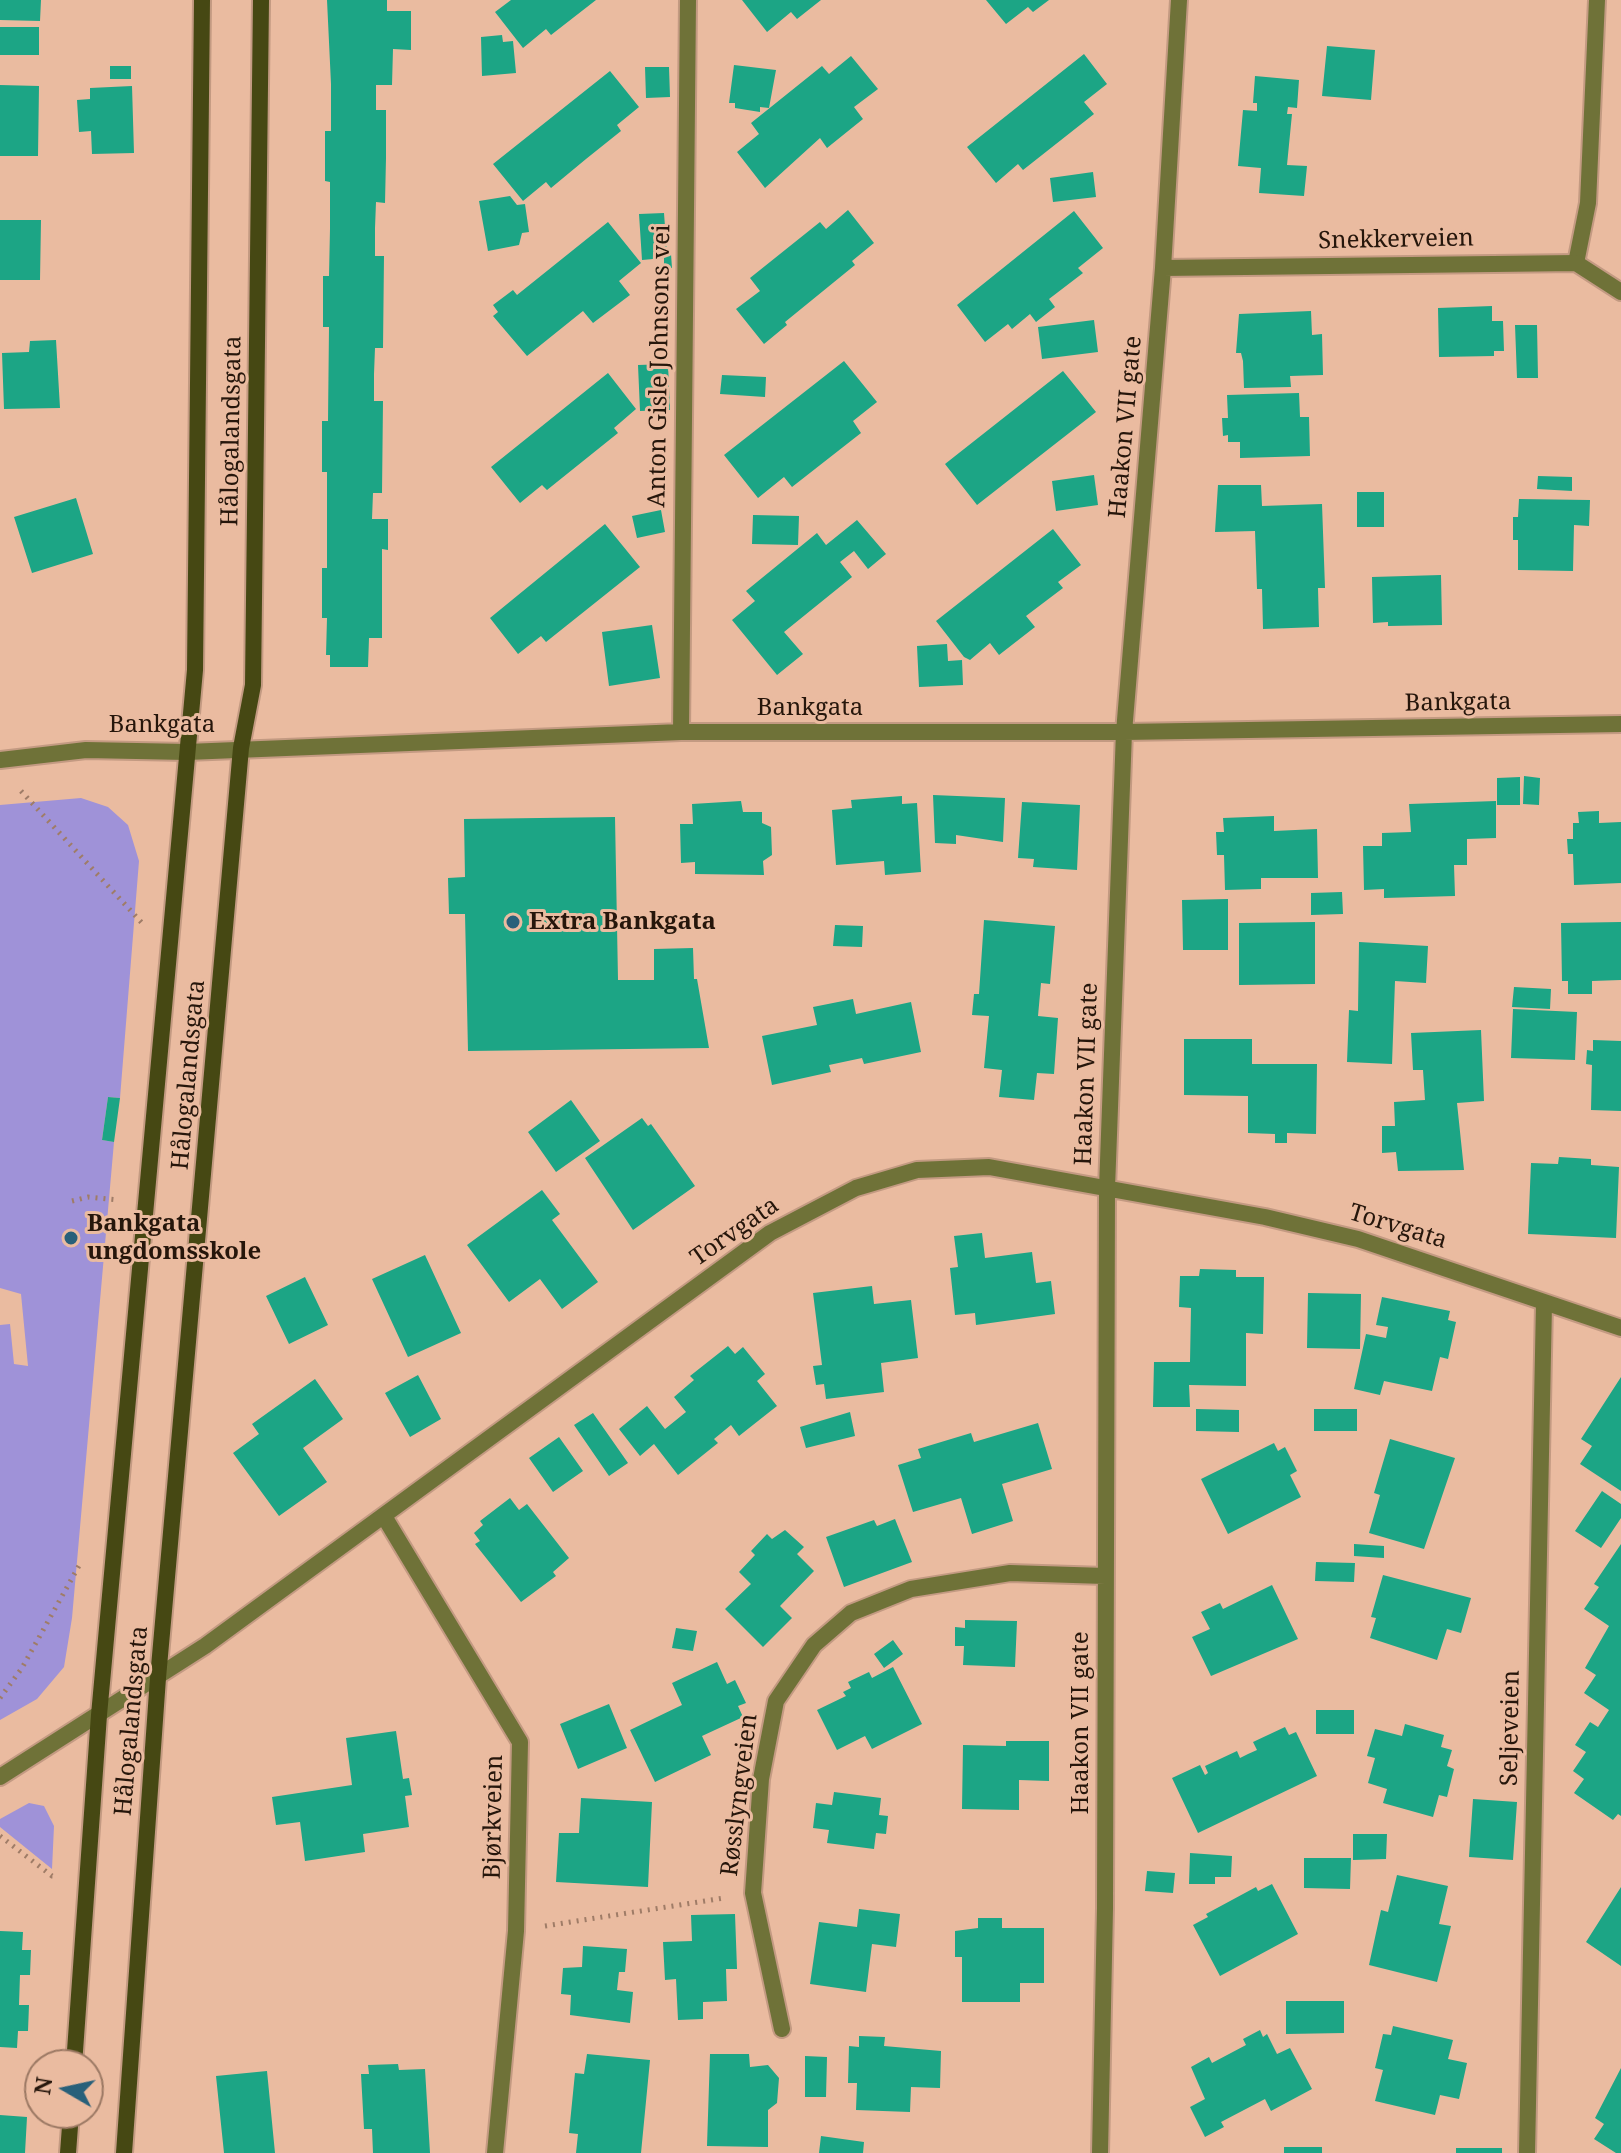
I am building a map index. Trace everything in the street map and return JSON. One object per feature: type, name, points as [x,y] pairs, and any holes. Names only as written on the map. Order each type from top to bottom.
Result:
[{"type":"street","name":"Hålogalandsgata","points":[[75,2049],[99,1715],[195,670],[202,0]]},
{"type":"street","name":"Hålogalandsgata","points":[[124,2153],[158,1678],[241,748],[254,672],[261,0]]},
{"type":"street","name":"Anton Gisle Johnsons vei","points":[[681,732],[688,0]]},
{"type":"street","name":"Haakon VII gate","points":[[1100,2153],[1107,1188],[1124,732],[1163,268],[1179,0]]},
{"type":"street","points":[[1597,0],[1588,203],[1576,263],[1621,292]]},
{"type":"street","name":"Snekkerveien","points":[[1163,268],[1576,263]]},
{"type":"street","name":"Bankgata","points":[[0,760],[86,750],[187,752],[681,732],[1124,732],[1621,724]]},
{"type":"street","name":"Torvgata","points":[[0,1777],[158,1678],[385,1518],[770,1233],[856,1188],[917,1170],[989,1167],[1358,1239],[1621,1328]]},
{"type":"street","name":"Seljeveien","points":[[1527,2153],[1544,1304]]},
{"type":"street","name":"Bjørkveien","points":[[385,1518],[520,1742],[516,1931],[495,2153]]},
{"type":"street","name":"Røsslyngveien","points":[[782,2029],[753,1893],[761,1779],[776,1701],[814,1645],[851,1613],[911,1589],[1010,1573],[1105,1576]]},
{"type":"street","points":[[68,2153],[70,2129]]},
{"type":"path","points":[[21,791],[145,926]]},
{"type":"path","points":[[72,1201],[88,1197],[120,1200]]},
{"type":"path","points":[[0,1698],[22,1668],[83,1558]]},
{"type":"path","points":[[0,1836],[52,1876],[59,1876]]},
{"type":"path","points":[[516,1931],[753,1893]]},
{"type":"shaded area","name":"Bankgata ungdomsskole","points":[[81,798],[108,807],[128,825],[139,861],[120,1098],[108,1097],[102,1140],[114,1142],[72,1618],[64,1667],[37,1699],[0,1720],[0,1325],[10,1324],[14,1364],[28,1366],[21,1294],[0,1288],[0,805]]},
{"type":"shaded area","points":[[29,1803],[44,1806],[54,1826],[52,1869],[0,1827],[0,1819]]},
{"type":"building","points":[[0,0],[41,0],[40,21],[0,20]]},
{"type":"building","points":[[327,0],[387,0],[387,11],[411,11],[411,50],[393,49],[392,85],[376,85],[376,110],[386,110],[386,158],[385,203],[376,202],[375,228],[375,256],[384,256],[383,348],[375,348],[374,374],[374,401],[383,401],[382,493],[373,493],[372,519],[388,519],[388,550],[382,549],[382,638],[369,638],[368,667],[330,667],[330,655],[326,655],[327,618],[322,618],[322,568],[327,568],[327,472],[322,472],[322,421],[328,421],[329,327],[323,327],[323,276],[329,276],[330,229],[330,182],[325,181],[325,131],[331,131]]},
{"type":"building","points":[[511,0],[596,0],[551,35],[546,29],[523,48],[495,12]]},
{"type":"building","points":[[742,0],[821,0],[797,19],[791,12],[767,32]]},
{"type":"building","points":[[986,0],[1049,0],[1033,12],[1028,7],[1006,24]]},
{"type":"building","points":[[0,27],[39,27],[39,55],[0,55]]},
{"type":"building","points":[[502,35],[503,42],[513,41],[516,73],[482,76],[481,37]]},
{"type":"building","points":[[1327,46],[1375,50],[1371,100],[1322,96]]},
{"type":"building","points":[[1084,54],[1107,84],[1084,102],[1094,114],[1023,170],[1018,164],[996,183],[967,147]]},
{"type":"building","points":[[851,56],[878,89],[854,107],[863,119],[827,148],[820,138],[765,188],[737,152],[759,134],[751,123],[822,66],[829,74]]},
{"type":"building","points":[[734,65],[776,70],[769,108],[760,107],[760,112],[735,108],[735,103],[729,103]]},
{"type":"building","points":[[110,66],[131,66],[131,79],[110,79]]},
{"type":"building","points":[[645,67],[669,67],[670,97],[646,98]]},
{"type":"building","points":[[610,71],[639,107],[617,125],[621,131],[551,188],[546,182],[523,201],[493,164]]},
{"type":"building","points":[[1255,76],[1299,80],[1297,108],[1288,107],[1287,114],[1292,114],[1287,165],[1307,166],[1304,196],[1259,193],[1261,168],[1238,166],[1243,110],[1257,111],[1257,103],[1253,103]]},
{"type":"building","points":[[0,85],[39,86],[38,156],[0,156]]},
{"type":"building","points":[[132,86],[134,153],[92,154],[91,131],[79,132],[77,100],[90,99],[90,88]]},
{"type":"building","points":[[1093,172],[1096,197],[1053,202],[1050,178]]},
{"type":"building","points":[[510,196],[517,205],[525,204],[529,232],[522,233],[519,245],[488,251],[479,201]]},
{"type":"building","points":[[848,210],[874,243],[852,261],[855,265],[785,322],[787,325],[764,344],[736,309],[760,291],[750,278],[820,222],[826,229]]},
{"type":"building","points":[[1074,211],[1103,248],[1078,268],[1083,273],[1049,299],[1055,307],[1036,322],[1030,314],[1012,329],[1008,324],[985,342],[957,305]]},
{"type":"building","points":[[664,213],[667,254],[671,254],[672,268],[664,269],[664,258],[642,260],[639,214]]},
{"type":"building","points":[[0,220],[41,220],[40,280],[0,280]]},
{"type":"building","points":[[608,222],[641,263],[619,281],[630,295],[593,323],[583,311],[527,356],[493,316],[498,312],[493,305],[513,290],[517,295]]},
{"type":"building","points":[[1492,306],[1492,321],[1503,321],[1504,351],[1494,351],[1494,356],[1439,357],[1438,308]]},
{"type":"building","points":[[1311,311],[1312,335],[1322,334],[1323,375],[1290,376],[1291,387],[1244,388],[1243,361],[1241,353],[1236,353],[1239,314]]},
{"type":"building","points":[[1094,320],[1098,352],[1042,359],[1038,327]]},
{"type":"building","points":[[1515,325],[1537,325],[1538,378],[1517,378]]},
{"type":"building","points":[[56,340],[60,408],[4,409],[2,353],[29,352],[30,341]]},
{"type":"building","points":[[844,361],[877,402],[853,421],[861,433],[792,487],[784,477],[758,498],[724,455]]},
{"type":"building","points":[[668,364],[670,410],[640,411],[638,365]]},
{"type":"building","points":[[1063,371],[1096,412],[977,505],[945,464]]},
{"type":"building","points":[[608,373],[636,409],[614,428],[618,433],[547,490],[542,485],[520,503],[491,467]]},
{"type":"building","points":[[722,375],[766,377],[765,397],[720,394]]},
{"type":"building","points":[[1299,393],[1300,417],[1309,417],[1310,456],[1240,458],[1240,442],[1228,442],[1228,435],[1223,436],[1222,418],[1228,418],[1227,395]]},
{"type":"building","points":[[1094,475],[1098,505],[1056,511],[1052,481]]},
{"type":"building","points":[[1538,476],[1572,477],[1572,491],[1537,489]]},
{"type":"building","points":[[1218,485],[1261,485],[1262,506],[1322,504],[1325,588],[1318,588],[1319,627],[1263,629],[1262,589],[1257,589],[1255,531],[1215,532]]},
{"type":"building","points":[[1357,492],[1384,492],[1384,527],[1357,527]]},
{"type":"building","points":[[76,498],[93,554],[32,573],[14,517]]},
{"type":"building","points":[[1519,499],[1590,500],[1589,526],[1574,525],[1573,571],[1518,570],[1518,540],[1513,540],[1513,517],[1518,517]]},
{"type":"building","points":[[661,510],[665,532],[637,538],[632,516]]},
{"type":"building","points":[[753,515],[799,516],[798,545],[752,544]]},
{"type":"building","points":[[857,520],[886,554],[868,569],[854,551],[840,562],[852,577],[784,632],[803,654],[777,675],[732,620],[755,601],[746,591],[817,533],[826,545]]},
{"type":"building","points":[[605,524],[640,567],[546,642],[541,636],[518,654],[490,618]]},
{"type":"building","points":[[1053,529],[1081,565],[1058,582],[1063,588],[1026,616],[1035,627],[999,655],[990,643],[970,660],[964,657],[936,621]]},
{"type":"building","points":[[1441,575],[1442,625],[1388,626],[1388,622],[1373,623],[1372,577]]},
{"type":"building","points":[[652,625],[660,678],[609,686],[602,632]]},
{"type":"building","points":[[947,644],[948,661],[962,660],[963,685],[919,687],[917,646]]},
{"type":"building","points":[[1524,776],[1540,778],[1539,805],[1523,804]]},
{"type":"building","points":[[1520,777],[1520,805],[1497,805],[1497,778]]},
{"type":"building","points":[[933,795],[1005,798],[1003,842],[956,835],[956,844],[935,843]]},
{"type":"building","points":[[902,796],[902,804],[917,803],[921,872],[885,875],[884,861],[836,865],[832,810],[852,808],[851,800]]},
{"type":"building","points":[[741,801],[743,812],[762,812],[762,823],[771,827],[772,855],[763,861],[764,875],[695,874],[695,862],[681,863],[680,824],[693,824],[692,804]]},
{"type":"building","points":[[1496,801],[1496,838],[1467,839],[1467,865],[1454,865],[1455,896],[1384,898],[1384,889],[1364,890],[1363,846],[1382,846],[1382,833],[1411,832],[1409,804]]},
{"type":"building","points":[[1022,802],[1080,805],[1077,870],[1033,867],[1034,859],[1018,858]]},
{"type":"building","points":[[1599,811],[1599,823],[1621,822],[1621,883],[1574,885],[1573,854],[1568,854],[1567,839],[1573,839],[1573,823],[1579,823],[1578,812]]},
{"type":"building","points":[[1274,816],[1274,831],[1317,829],[1318,878],[1261,878],[1261,889],[1225,890],[1224,855],[1217,855],[1216,832],[1224,832],[1223,818]]},
{"type":"building","points":[[615,817],[618,980],[654,980],[654,949],[693,948],[694,979],[697,979],[709,1048],[468,1051],[465,914],[449,914],[448,878],[465,877],[464,819]]},
{"type":"building","points":[[1342,892],[1343,914],[1311,915],[1311,893]]},
{"type":"building","points":[[1228,899],[1228,950],[1183,950],[1182,900]]},
{"type":"building","points":[[984,920],[1055,926],[1050,984],[1041,983],[1038,1016],[1058,1018],[1054,1074],[1037,1073],[1034,1100],[999,1097],[1002,1070],[984,1068],[989,1016],[972,1015],[974,994],[979,994]]},
{"type":"building","points":[[1315,922],[1315,984],[1239,985],[1239,923]]},
{"type":"building","points":[[1621,922],[1621,980],[1592,981],[1592,994],[1568,994],[1568,981],[1562,981],[1561,923]]},
{"type":"building","points":[[835,925],[863,926],[862,947],[833,946]]},
{"type":"building","points":[[1359,942],[1428,946],[1426,983],[1395,981],[1392,1064],[1347,1062],[1349,1010],[1358,1011]]},
{"type":"building","points":[[1514,987],[1551,989],[1550,1009],[1512,1007]]},
{"type":"building","points":[[853,999],[856,1014],[911,1002],[921,1052],[864,1064],[862,1058],[829,1065],[831,1072],[772,1085],[762,1036],[817,1025],[813,1007]]},
{"type":"building","points":[[1513,1009],[1577,1012],[1575,1060],[1511,1058]]},
{"type":"building","points":[[1481,1030],[1484,1101],[1457,1103],[1464,1170],[1398,1171],[1396,1152],[1382,1153],[1382,1126],[1395,1126],[1394,1102],[1425,1100],[1423,1070],[1413,1070],[1411,1033]]},
{"type":"building","points":[[1184,1039],[1252,1039],[1252,1064],[1317,1064],[1316,1134],[1287,1133],[1287,1143],[1275,1143],[1275,1134],[1248,1133],[1248,1096],[1184,1095]]},
{"type":"building","points":[[1593,1040],[1621,1041],[1621,1111],[1591,1110],[1592,1065],[1586,1064],[1587,1050],[1593,1051]]},
{"type":"building","points":[[108,1097],[120,1098],[114,1142],[102,1140]]},
{"type":"building","points":[[571,1100],[600,1141],[556,1172],[528,1132]]},
{"type":"building","points":[[642,1118],[648,1126],[651,1124],[695,1186],[633,1230],[585,1158]]},
{"type":"building","points":[[1559,1157],[1591,1159],[1591,1165],[1619,1167],[1616,1238],[1528,1234],[1531,1163],[1558,1164]]},
{"type":"building","points":[[542,1190],[560,1214],[552,1220],[598,1282],[562,1309],[540,1279],[509,1302],[467,1245]]},
{"type":"building","points":[[982,1233],[985,1258],[1032,1252],[1036,1283],[1051,1281],[1055,1314],[976,1325],[975,1313],[955,1315],[950,1268],[958,1267],[954,1236]]},
{"type":"building","points":[[425,1255],[461,1333],[408,1357],[372,1279]]},
{"type":"building","points":[[1200,1269],[1236,1270],[1236,1277],[1264,1277],[1263,1334],[1246,1333],[1246,1386],[1189,1385],[1190,1407],[1153,1407],[1154,1362],[1190,1362],[1191,1308],[1179,1307],[1180,1276],[1199,1276]]},
{"type":"building","points":[[305,1277],[328,1325],[289,1344],[266,1296]]},
{"type":"building","points":[[872,1286],[874,1304],[911,1300],[918,1358],[881,1363],[884,1392],[826,1399],[824,1384],[816,1385],[813,1366],[822,1365],[813,1293]]},
{"type":"building","points":[[1308,1293],[1361,1294],[1360,1349],[1307,1348]]},
{"type":"building","points":[[1382,1297],[1450,1311],[1448,1320],[1456,1322],[1448,1359],[1440,1357],[1432,1391],[1384,1381],[1380,1395],[1354,1389],[1366,1334],[1386,1338],[1388,1327],[1376,1325]]},
{"type":"building","points":[[728,1346],[735,1354],[743,1347],[765,1374],[757,1381],[777,1406],[739,1436],[731,1425],[714,1439],[718,1443],[678,1475],[654,1444],[640,1456],[619,1429],[647,1406],[665,1429],[686,1412],[674,1397],[694,1380],[690,1376]]},
{"type":"building","points":[[418,1375],[441,1419],[410,1437],[385,1393]]},
{"type":"building","points":[[1621,1377],[1621,1491],[1580,1464],[1592,1446],[1581,1439]]},
{"type":"building","points":[[315,1379],[343,1419],[303,1448],[327,1482],[279,1516],[233,1453],[259,1434],[252,1424]]},
{"type":"building","points":[[1196,1409],[1239,1410],[1239,1432],[1196,1431]]},
{"type":"building","points":[[1314,1409],[1357,1409],[1357,1431],[1314,1431]]},
{"type":"building","points":[[850,1412],[855,1436],[806,1448],[800,1427]]},
{"type":"building","points":[[593,1413],[628,1463],[609,1476],[574,1425]]},
{"type":"building","points":[[1038,1423],[1052,1469],[1002,1484],[1013,1521],[972,1534],[961,1498],[913,1512],[898,1465],[921,1458],[918,1449],[971,1433],[974,1442]]},
{"type":"building","points":[[559,1437],[583,1471],[553,1492],[529,1458]]},
{"type":"building","points":[[1390,1439],[1455,1458],[1424,1549],[1369,1533],[1380,1495],[1374,1493]]},
{"type":"building","points":[[1274,1443],[1278,1451],[1285,1447],[1297,1471],[1290,1475],[1301,1497],[1228,1534],[1201,1479]]},
{"type":"building","points":[[1602,1491],[1621,1504],[1621,1518],[1601,1548],[1575,1531]]},
{"type":"building","points":[[510,1498],[519,1510],[527,1504],[569,1558],[553,1572],[556,1576],[521,1602],[475,1544],[480,1541],[474,1533],[483,1525],[480,1521]]},
{"type":"building","points":[[895,1519],[912,1562],[844,1587],[826,1537],[874,1520],[877,1526]]},
{"type":"building","points":[[785,1530],[804,1547],[797,1554],[814,1571],[780,1606],[792,1618],[763,1647],[725,1609],[751,1584],[739,1572],[755,1555],[751,1551],[767,1534],[772,1539]]},
{"type":"building","points":[[1354,1544],[1384,1546],[1384,1558],[1354,1556]]},
{"type":"building","points":[[1621,1544],[1621,1816],[1618,1814],[1613,1820],[1574,1793],[1584,1779],[1573,1771],[1586,1752],[1575,1745],[1590,1722],[1598,1727],[1609,1710],[1584,1693],[1596,1675],[1585,1668],[1609,1626],[1584,1609],[1599,1587],[1594,1584]]},
{"type":"building","points":[[1316,1562],[1355,1563],[1354,1582],[1315,1581]]},
{"type":"building","points":[[1383,1575],[1471,1598],[1461,1633],[1447,1629],[1437,1660],[1370,1638],[1376,1618],[1371,1617]]},
{"type":"building","points":[[1272,1585],[1298,1639],[1211,1676],[1192,1637],[1210,1629],[1201,1612],[1220,1603],[1223,1609]]},
{"type":"building","points":[[965,1620],[1017,1621],[1015,1667],[963,1665],[964,1646],[955,1646],[955,1627],[965,1628]]},
{"type":"building","points":[[676,1628],[697,1631],[693,1651],[672,1648]]},
{"type":"building","points":[[893,1640],[903,1654],[884,1668],[874,1654]]},
{"type":"building","points":[[717,1662],[727,1684],[735,1680],[746,1703],[738,1706],[743,1717],[702,1736],[711,1755],[655,1782],[630,1730],[682,1705],[672,1683]]},
{"type":"building","points":[[893,1667],[922,1724],[872,1749],[865,1736],[837,1750],[817,1710],[846,1696],[843,1692],[851,1688],[848,1682],[869,1672],[872,1678]]},
{"type":"building","points":[[609,1704],[627,1748],[578,1769],[560,1724]]},
{"type":"building","points":[[1316,1710],[1354,1710],[1354,1734],[1316,1734]]},
{"type":"building","points":[[1405,1724],[1444,1735],[1441,1747],[1452,1750],[1447,1766],[1454,1769],[1447,1797],[1439,1795],[1433,1817],[1383,1803],[1387,1789],[1368,1783],[1375,1758],[1367,1756],[1375,1729],[1402,1736]]},
{"type":"building","points":[[1285,1727],[1289,1735],[1296,1732],[1317,1776],[1198,1833],[1172,1778],[1200,1765],[1205,1775],[1208,1773],[1205,1766],[1237,1751],[1240,1758],[1257,1750],[1253,1742]]},
{"type":"building","points":[[396,1731],[403,1779],[409,1778],[412,1795],[405,1796],[409,1827],[363,1834],[365,1852],[305,1861],[300,1822],[276,1825],[272,1797],[352,1785],[346,1738]]},
{"type":"building","points":[[1006,1741],[1049,1741],[1049,1781],[1019,1780],[1019,1810],[962,1809],[963,1745],[1006,1746]]},
{"type":"building","points":[[834,1792],[881,1798],[879,1815],[888,1816],[886,1834],[876,1833],[874,1849],[827,1843],[829,1830],[813,1828],[816,1803],[832,1805]]},
{"type":"building","points":[[581,1798],[652,1802],[648,1887],[556,1882],[559,1833],[579,1833]]},
{"type":"building","points":[[1473,1799],[1517,1802],[1513,1860],[1469,1857]]},
{"type":"building","points":[[1353,1834],[1387,1834],[1386,1859],[1353,1860]]},
{"type":"building","points":[[1190,1853],[1232,1856],[1231,1877],[1215,1877],[1215,1884],[1189,1884]]},
{"type":"building","points":[[1304,1858],[1351,1858],[1350,1889],[1304,1888]]},
{"type":"building","points":[[1147,1871],[1175,1873],[1173,1893],[1145,1891]]},
{"type":"building","points":[[1397,1875],[1448,1886],[1439,1924],[1451,1926],[1437,1982],[1369,1965],[1381,1910],[1388,1912]]},
{"type":"building","points":[[1272,1884],[1298,1934],[1220,1976],[1193,1925],[1208,1917],[1206,1914],[1256,1887],[1258,1891]]},
{"type":"building","points":[[1621,1887],[1621,1966],[1586,1942]]},
{"type":"building","points":[[859,1909],[900,1914],[896,1947],[872,1944],[866,1992],[810,1984],[819,1922],[857,1927]]},
{"type":"building","points":[[735,1914],[737,1969],[726,1969],[727,2001],[703,2002],[703,2019],[678,2020],[676,1979],[665,1980],[663,1942],[692,1941],[691,1915]]},
{"type":"building","points":[[978,1918],[1002,1918],[1002,1928],[1044,1928],[1044,1983],[1020,1983],[1020,2002],[962,2002],[962,1957],[955,1957],[955,1931],[978,1928]]},
{"type":"building","points":[[0,1931],[23,1932],[22,1950],[31,1950],[30,1975],[20,1975],[19,2005],[29,2005],[28,2031],[18,2031],[17,2048],[0,2047]]},
{"type":"building","points":[[583,1946],[627,1949],[625,1972],[619,1972],[617,1990],[633,1992],[630,2023],[570,2015],[571,1995],[561,1994],[563,1968],[582,1967]]},
{"type":"building","points":[[1286,2001],[1344,2001],[1344,2033],[1286,2034]]},
{"type":"building","points":[[1393,2026],[1453,2040],[1448,2059],[1467,2063],[1459,2099],[1440,2095],[1435,2115],[1375,2101],[1383,2070],[1375,2068],[1383,2034],[1391,2035]]},
{"type":"building","points":[[1260,2030],[1263,2037],[1267,2034],[1277,2054],[1290,2048],[1312,2089],[1271,2111],[1265,2099],[1221,2122],[1224,2127],[1205,2137],[1190,2107],[1205,2099],[1191,2067],[1209,2057],[1212,2063],[1246,2045],[1243,2039]]},
{"type":"building","points":[[859,2036],[885,2037],[884,2046],[941,2051],[940,2088],[911,2087],[910,2112],[856,2110],[857,2083],[848,2083],[849,2046],[859,2047]]},
{"type":"building","points":[[587,2054],[650,2060],[641,2153],[576,2153],[578,2134],[569,2133],[575,2073],[584,2074]]},
{"type":"building","points":[[710,2054],[749,2054],[750,2067],[768,2065],[779,2078],[777,2103],[768,2110],[768,2147],[707,2146]]},
{"type":"building","points":[[805,2056],[827,2057],[826,2097],[805,2097]]},
{"type":"building","points":[[398,2064],[399,2070],[425,2069],[430,2153],[373,2153],[372,2129],[364,2129],[361,2074],[369,2074],[368,2065]]},
{"type":"building","points":[[1621,2068],[1621,2153],[1616,2153],[1594,2139],[1604,2124],[1595,2118]]},
{"type":"building","points":[[267,2071],[275,2153],[224,2153],[216,2076]]},
{"type":"building","points":[[0,2115],[24,2117],[25,2153],[0,2153]]},
{"type":"building","points":[[821,2136],[864,2142],[863,2153],[819,2153]]},
{"type":"building","points":[[1284,2147],[1322,2147],[1322,2153],[1284,2153]]},
{"type":"building","points":[[1456,2148],[1502,2148],[1502,2153],[1456,2153]]},
{"type":"place","name":"Extra Bankgata","points":[[513,922]]},
{"type":"place","name":"Bankgata ungdomsskole","points":[[71,1238]]}]
